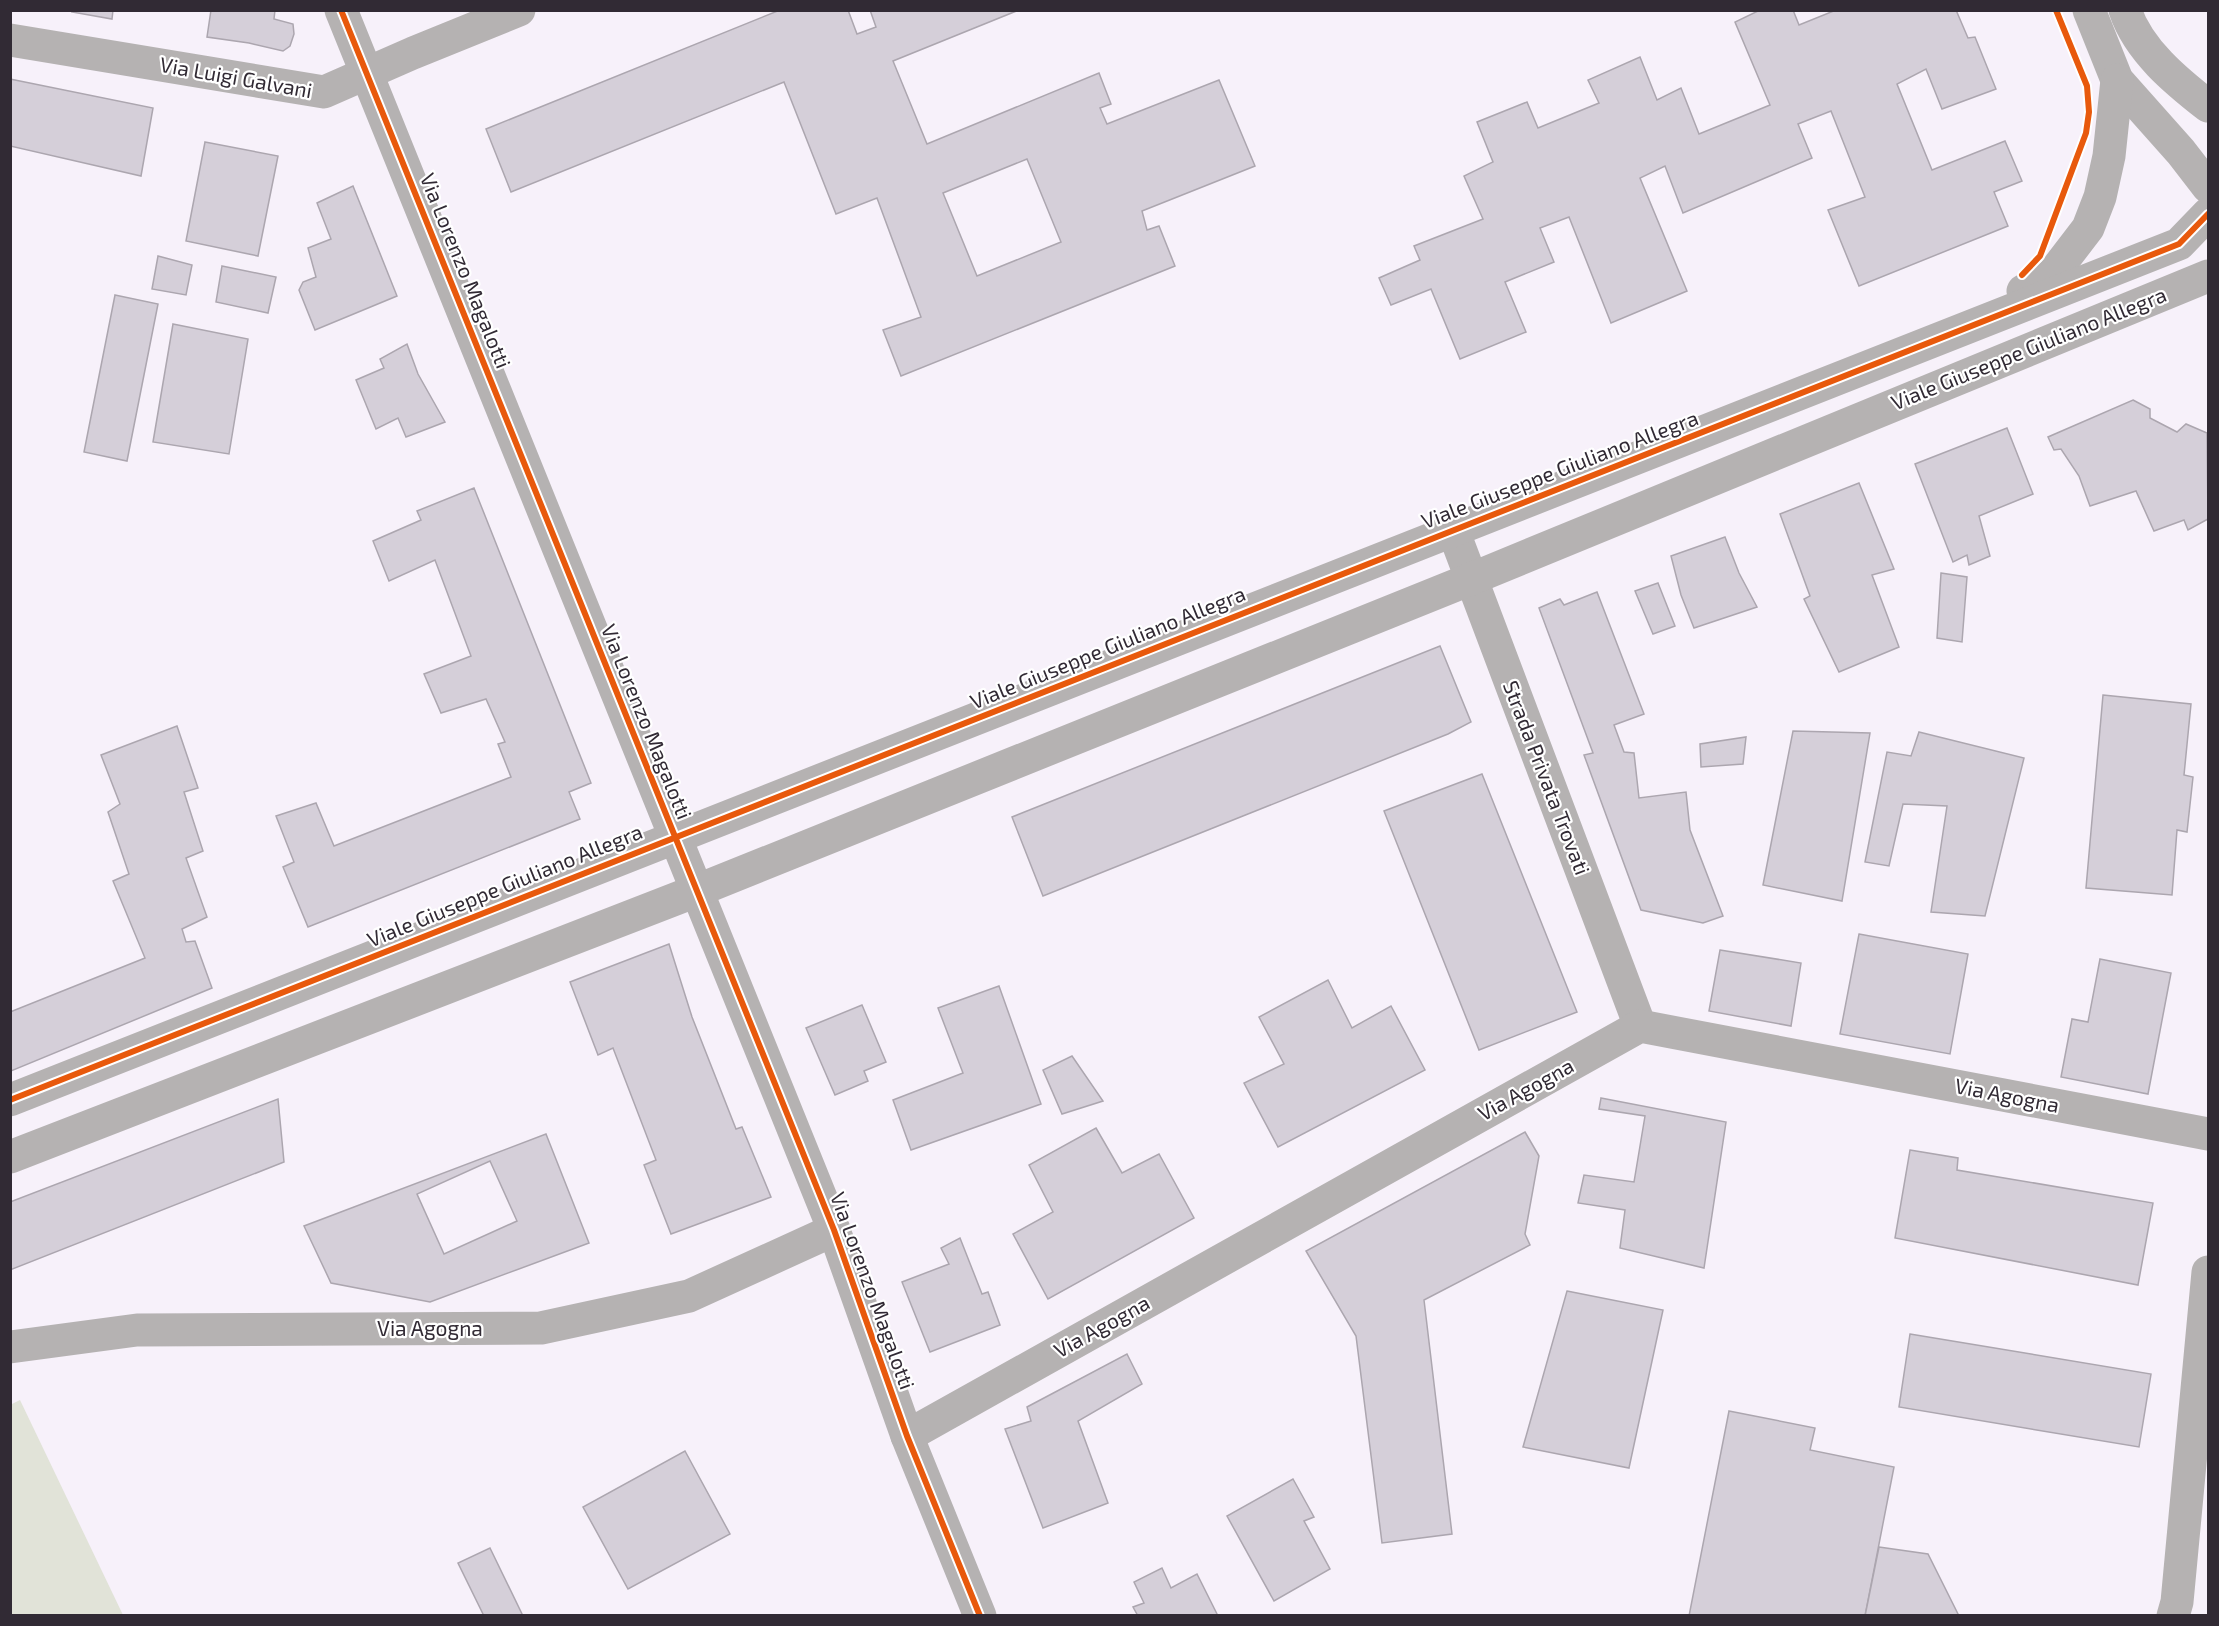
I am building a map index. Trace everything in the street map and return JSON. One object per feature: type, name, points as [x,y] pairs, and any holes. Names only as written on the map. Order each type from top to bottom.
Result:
[{"type":"street","name":"Via Lorenzo Magalotti","points":[[341,10],[834,1230],[907,1436],[980,1616]]},
{"type":"street","name":"Via Luigi Galvani","points":[[10,40],[324,92],[519,10]]},
{"type":"street","points":[[2089,10],[2117,80],[2181,152],[2208,187]]},
{"type":"street","points":[[2125,10],[2128,20],[2158,64],[2208,106]]},
{"type":"street","points":[[1980,323],[2002,302],[2052,276],[2088,228],[2100,197],[2109,156],[2117,80]]},
{"type":"street","name":"Viale Giuseppe Giuliano Allegra","points":[[10,1100],[2179,244],[2208,214]]},
{"type":"street","name":"Viale Giuseppe Giuliano Allegra","points":[[10,1157],[696,891],[1471,579],[2208,276]]},
{"type":"street","name":"Strada Privata Trovati","points":[[1453,530],[1640,1026]]},
{"type":"street","name":"Via Agogna","points":[[907,1436],[1640,1026],[2208,1134]]},
{"type":"street","name":"Via Agogna","points":[[10,1347],[138,1330],[541,1329],[689,1296],[834,1230]]},
{"type":"street","points":[[2173,1616],[2177,1602],[2208,1272]]},
{"type":"shaded area","points":[[20,1400],[123,1615],[11,1615],[10,1405]]},
{"type":"building","points":[[73,10],[113,10],[112,19],[72,12]]},
{"type":"building","points":[[211,10],[275,10],[274,19],[293,24],[294,34],[290,46],[283,51],[207,37]]},
{"type":"building","points":[[780,10],[848,10],[857,34],[876,27],[870,10],[1019,10],[893,61],[927,144],[1099,73],[1111,104],[1100,108],[1107,124],[1219,80],[1255,166],[1142,211],[1147,230],[1159,226],[1175,266],[901,376],[883,330],[921,317],[877,198],[836,214],[784,82],[511,192],[486,129]],"holes":[[[1027,159],[1061,242],[977,276],[943,193]]]},
{"type":"building","points":[[1760,10],[1793,10],[1799,25],[1836,10],[1956,10],[1968,38],[1975,37],[1996,89],[1942,109],[1926,69],[1897,84],[1932,170],[2005,141],[2022,181],[1994,192],[2008,226],[1859,286],[1828,210],[1865,197],[1831,111],[1798,124],[1812,158],[1683,213],[1665,166],[1640,178],[1687,291],[1611,323],[1569,217],[1540,228],[1554,262],[1505,282],[1526,332],[1460,359],[1431,289],[1391,305],[1379,278],[1420,260],[1414,246],[1483,219],[1464,176],[1493,162],[1477,122],[1527,102],[1538,128],[1599,103],[1588,80],[1640,57],[1657,100],[1681,88],[1699,134],[1770,105],[1735,22]]},
{"type":"building","points":[[10,79],[153,108],[141,176],[10,146]]},
{"type":"building","points":[[205,142],[278,156],[258,256],[186,241]]},
{"type":"building","points":[[353,186],[397,296],[315,330],[299,290],[303,282],[316,277],[308,248],[331,239],[317,203]]},
{"type":"building","points":[[158,256],[192,265],[186,295],[152,289]]},
{"type":"building","points":[[222,266],[276,277],[268,313],[216,302]]},
{"type":"building","points":[[115,295],[158,304],[127,461],[84,452]]},
{"type":"building","points":[[173,324],[248,339],[229,454],[153,442]]},
{"type":"building","points":[[407,344],[418,374],[445,422],[406,437],[398,418],[376,429],[356,380],[384,368],[380,359]]},
{"type":"building","points":[[2133,400],[2150,409],[2150,418],[2177,432],[2186,424],[2207,433],[2208,519],[2188,530],[2184,520],[2154,531],[2136,491],[2090,506],[2079,476],[2061,449],[2054,450],[2048,437]]},
{"type":"building","points":[[2007,428],[2033,494],[1979,516],[1990,556],[1969,565],[1967,555],[1953,562],[1915,464]]},
{"type":"building","points":[[1859,483],[1894,569],[1872,575],[1899,647],[1839,672],[1804,599],[1810,596],[1780,514]]},
{"type":"building","points":[[474,488],[591,783],[569,792],[580,819],[308,927],[283,867],[294,862],[276,816],[316,803],[334,846],[511,777],[498,744],[505,742],[486,699],[441,713],[424,674],[471,656],[435,560],[389,581],[373,541],[421,520],[417,511]]},
{"type":"building","points":[[1725,537],[1739,573],[1757,607],[1694,628],[1681,595],[1671,556]]},
{"type":"building","points":[[1941,573],[1967,577],[1962,642],[1937,638]]},
{"type":"building","points":[[1658,583],[1675,626],[1653,634],[1635,591]]},
{"type":"building","points":[[1597,592],[1644,714],[1614,725],[1624,752],[1634,753],[1639,798],[1686,792],[1690,830],[1723,916],[1703,923],[1641,910],[1584,755],[1593,753],[1539,608],[1560,599],[1564,605]]},
{"type":"building","points":[[1440,646],[1471,722],[1448,734],[1043,896],[1012,817]]},
{"type":"building","points":[[2103,695],[2191,704],[2184,775],[2193,777],[2187,832],[2177,830],[2172,895],[2086,888]]},
{"type":"building","points":[[177,726],[198,788],[184,792],[203,851],[186,858],[207,917],[182,929],[186,942],[195,941],[212,988],[11,1071],[10,1012],[145,958],[113,881],[129,874],[108,812],[120,804],[101,755]]},
{"type":"building","points":[[1793,731],[1870,733],[1842,901],[1763,885]]},
{"type":"building","points":[[1919,732],[2024,758],[1985,916],[1931,912],[1947,806],[1903,804],[1889,866],[1865,862],[1887,752],[1911,756]]},
{"type":"building","points":[[1746,737],[1743,764],[1701,767],[1700,744]]},
{"type":"building","points":[[1482,774],[1577,1012],[1479,1050],[1384,811]]},
{"type":"building","points":[[1859,934],[1968,954],[1950,1054],[1840,1034]]},
{"type":"building","points":[[669,944],[692,1017],[736,1129],[742,1127],[771,1197],[671,1234],[644,1165],[656,1160],[613,1048],[598,1055],[570,982]]},
{"type":"building","points":[[1720,950],[1801,963],[1791,1026],[1709,1011]]},
{"type":"building","points":[[2100,959],[2171,973],[2148,1094],[2061,1077],[2072,1019],[2088,1022]]},
{"type":"building","points":[[1328,980],[1352,1028],[1391,1006],[1425,1070],[1278,1147],[1244,1083],[1284,1064],[1259,1017]]},
{"type":"building","points":[[999,986],[1041,1104],[911,1150],[893,1100],[963,1073],[938,1008]]},
{"type":"building","points":[[862,1005],[886,1062],[864,1071],[868,1081],[835,1095],[806,1028]]},
{"type":"building","points":[[1072,1056],[1103,1101],[1062,1114],[1043,1070]]},
{"type":"building","points":[[1601,1098],[1726,1122],[1704,1268],[1620,1248],[1625,1210],[1578,1203],[1584,1175],[1634,1182],[1645,1116],[1599,1109]]},
{"type":"building","points":[[278,1099],[284,1162],[10,1270],[10,1202]]},
{"type":"building","points":[[1096,1128],[1122,1173],[1159,1154],[1194,1218],[1048,1299],[1013,1234],[1053,1212],[1029,1165]]},
{"type":"building","points":[[1525,1132],[1539,1156],[1525,1234],[1530,1245],[1424,1300],[1452,1534],[1382,1543],[1356,1336],[1306,1251]]},
{"type":"building","points":[[546,1134],[589,1243],[430,1302],[331,1283],[304,1226]],"holes":[[[490,1161],[517,1221],[444,1254],[417,1194]]]},
{"type":"building","points":[[1910,1150],[1958,1158],[1957,1170],[2153,1203],[2138,1285],[1895,1238]]},
{"type":"building","points":[[960,1238],[982,1294],[988,1292],[1000,1325],[930,1352],[902,1282],[949,1264],[941,1248]]},
{"type":"building","points":[[1567,1291],[1663,1310],[1629,1468],[1523,1447]]},
{"type":"building","points":[[1910,1334],[2151,1374],[2139,1447],[1899,1407]]},
{"type":"building","points":[[1127,1354],[1142,1384],[1078,1421],[1108,1503],[1043,1528],[1005,1429],[1031,1421],[1027,1407]]},
{"type":"building","points":[[1729,1411],[1815,1428],[1810,1450],[1894,1467],[1865,1616],[1689,1616]]},
{"type":"building","points":[[685,1451],[730,1534],[628,1589],[583,1507]]},
{"type":"building","points":[[1293,1479],[1314,1517],[1304,1521],[1330,1569],[1274,1601],[1227,1516]]},
{"type":"building","points":[[1879,1547],[1928,1554],[1959,1616],[1865,1616]]},
{"type":"building","points":[[490,1548],[523,1616],[484,1616],[458,1563]]},
{"type":"building","points":[[1162,1568],[1171,1588],[1197,1574],[1218,1616],[1138,1616],[1133,1607],[1144,1603],[1134,1582]]},
{"type":"cycle path","points":[[341,10],[834,1230],[907,1436],[980,1616]]},
{"type":"cycle path","points":[[2022,275],[2040,256],[2086,133],[2089,112],[2087,86],[2056,10]]},
{"type":"cycle path","points":[[10,1100],[2179,244],[2208,214]]}]
